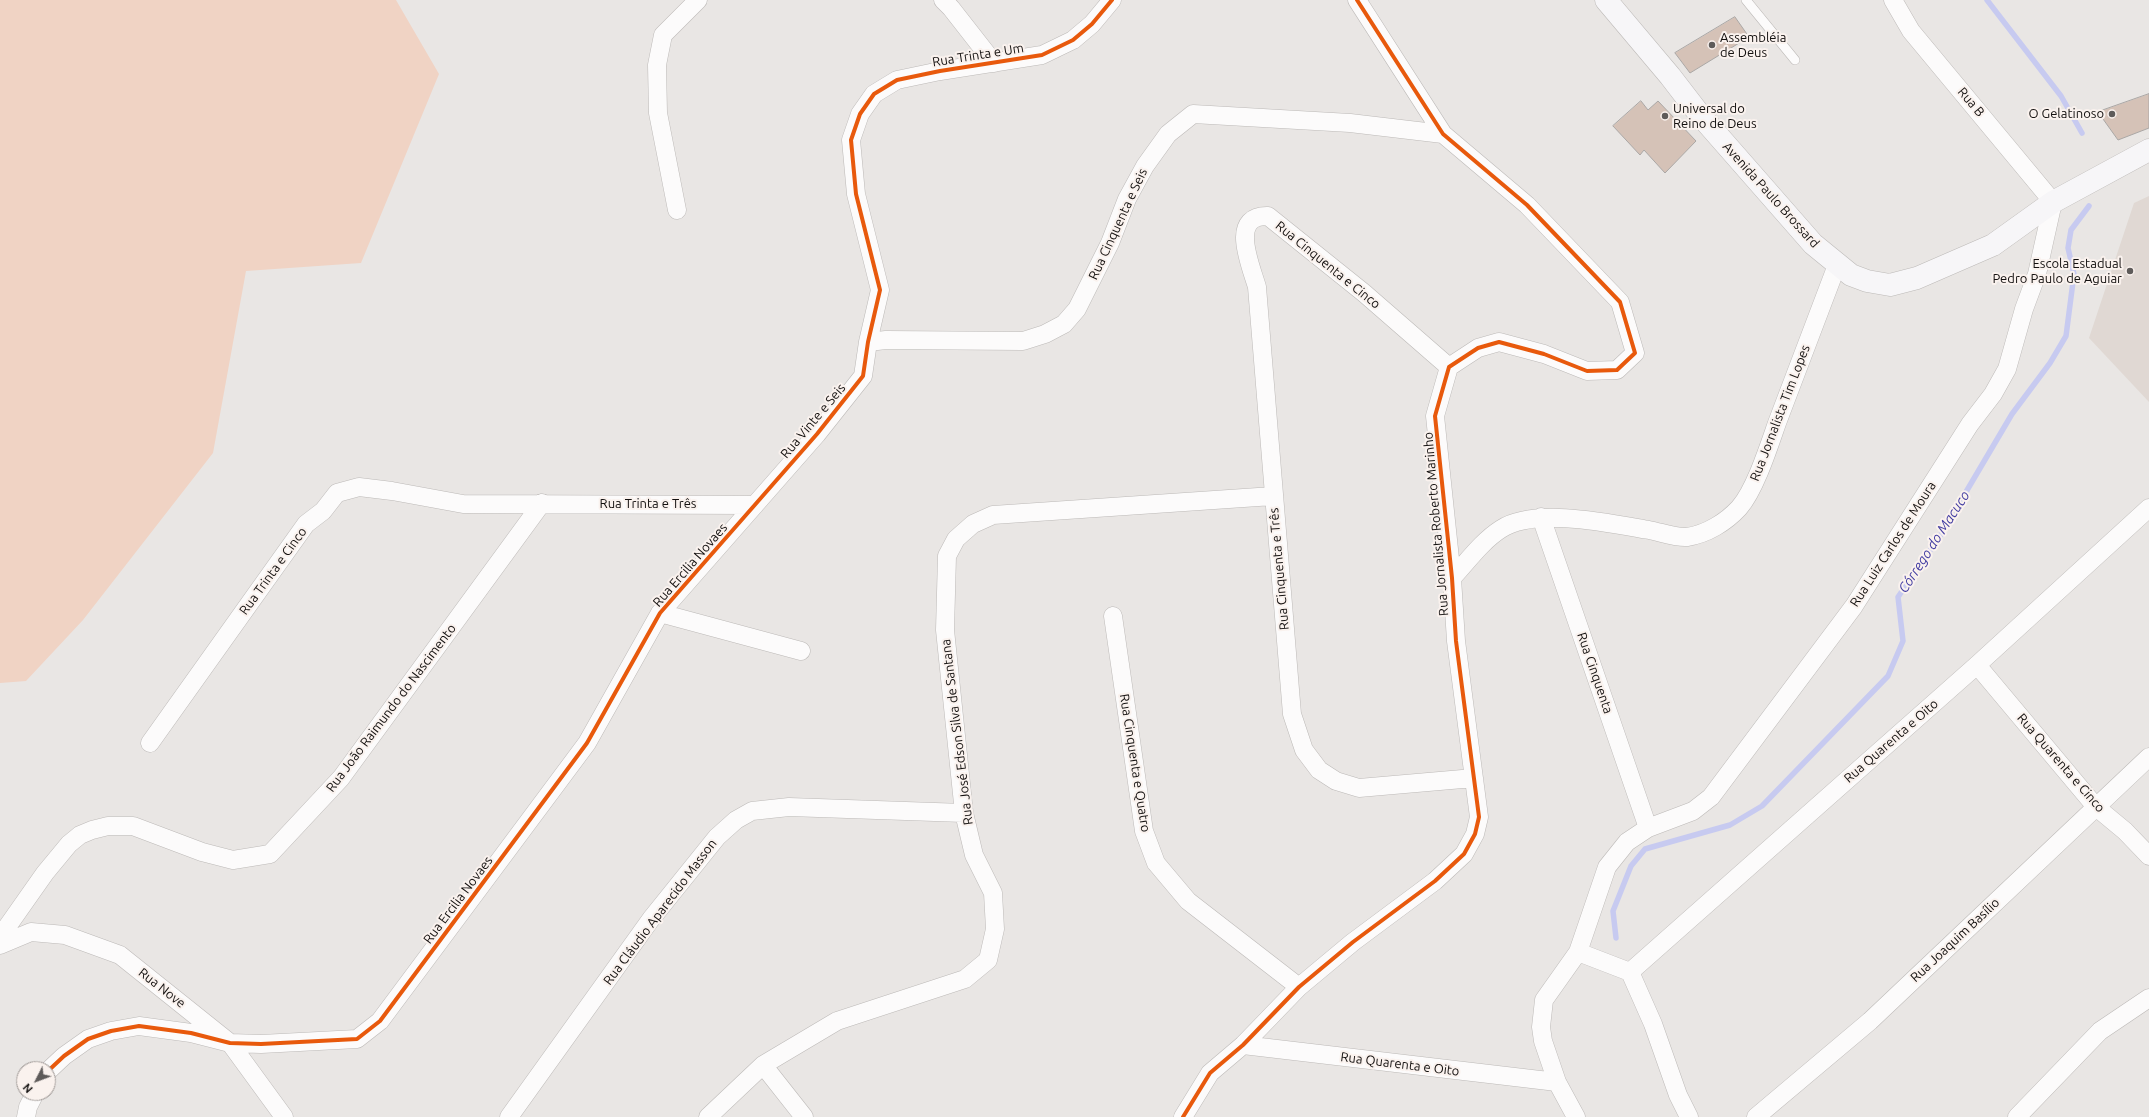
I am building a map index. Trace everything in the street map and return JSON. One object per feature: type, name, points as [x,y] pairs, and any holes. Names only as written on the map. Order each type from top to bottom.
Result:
[{"type":"main road","name":"Avenida Paulo Brossard","points":[[1606,0],[1670,76],[1700,115],[1813,244],[1851,275],[1867,281],[1890,285],[1917,278],[1993,244],[2053,202],[2149,150]]},
{"type":"street","points":[[677,210],[658,113],[657,65],[663,36],[698,0]]},
{"type":"street","points":[[943,0],[994,63]]},
{"type":"street","name":"Rua Trinta e Um","points":[[868,342],[880,290],[856,194],[851,140],[860,114],[874,94],[897,80],[940,71],[1042,55],[1073,40],[1092,24],[1112,0]]},
{"type":"street","points":[[1357,0],[1443,134],[1527,205],[1620,302],[1635,353],[1617,370],[1587,371],[1544,354],[1499,342],[1478,348],[1449,367]]},
{"type":"street","name":"Rua B","points":[[1893,0],[1911,31],[2053,202]]},
{"type":"street","name":"Rua Cinquenta e Seis","points":[[868,342],[886,340],[1023,341],[1045,334],[1064,324],[1078,309],[1110,243],[1127,199],[1145,166],[1168,134],[1193,114],[1350,123],[1443,134]]},
{"type":"street","name":"Rua Luiz Carlos de Moura","points":[[1576,1117],[1557,1082],[1543,1041],[1541,1027],[1544,1000],[1578,952],[1607,867],[1627,842],[1648,828],[1692,811],[1711,797],[1854,606],[1970,424],[1993,394],[2007,369],[2024,309],[2037,274],[2053,202]]},
{"type":"street","name":"Rua Cinquenta e Cinco","points":[[1273,496],[1256,287],[1244,240],[1244,233],[1252,220],[1261,216],[1268,216],[1364,293],[1449,367]]},
{"type":"street","name":"Rua Jornalista Tim Lopes","points":[[1452,578],[1500,529],[1518,521],[1541,517],[1624,526],[1686,537],[1709,530],[1726,519],[1740,507],[1759,472],[1837,265]]},
{"type":"street","name":"Rua Vinte e Seis","points":[[755,505],[817,434],[863,376],[868,342]]},
{"type":"street","name":"Rua Jornalista Roberto Marinho","points":[[1183,1117],[1210,1073],[1243,1045],[1299,987],[1353,942],[1435,881],[1464,854],[1475,834],[1479,817],[1456,641],[1452,578],[1435,416],[1449,367]]},
{"type":"street","name":"Rua Trinta e Cinco","points":[[150,743],[306,524],[323,511],[337,493],[359,487],[392,491],[463,504],[542,503]]},
{"type":"street","name":"Rua Cinquenta e Três","points":[[947,556],[956,539],[973,524],[993,515],[1273,496],[1292,714],[1304,750],[1319,770],[1336,782],[1359,788],[1474,778]]},
{"type":"street","name":"Rua Trinta e Três","points":[[542,503],[755,505]]},
{"type":"street","name":"Rua João Raimundo do Nascimento","points":[[0,936],[45,873],[68,844],[80,835],[92,830],[108,826],[133,826],[202,852],[233,860],[270,854],[341,778],[542,503]]},
{"type":"street","name":"Rua Ercilia Novaes","points":[[56,1064],[88,1039],[111,1031],[139,1026],[191,1033],[230,1043],[261,1044],[357,1039],[380,1021],[587,743],[660,613],[755,505]]},
{"type":"street","name":"Rua Quarenta e Oito","points":[[1630,972],[1977,665],[2149,508]]},
{"type":"street","name":"Rua Cinquenta","points":[[1541,517],[1648,828]]},
{"type":"street","name":"Rua José Edson Silva de Santana","points":[[708,1117],[763,1065],[837,1021],[965,979],[988,960],[995,929],[993,893],[974,855],[964,813],[945,630],[947,556]]},
{"type":"street","points":[[660,613],[801,650]]},
{"type":"street","name":"Rua Cinquenta e Quatro","points":[[1113,616],[1144,831],[1156,863],[1188,901],[1299,987]]},
{"type":"street","name":"Rua Quarenta e Cinco","points":[[1977,665],[2096,807],[2125,831],[2149,856]]},
{"type":"street","name":"Rua Joaquim Basílio","points":[[1756,1117],[1870,1021],[2149,757]]},
{"type":"street","name":"Rua Cláudio Aparecido Masson","points":[[509,1117],[651,919],[717,837],[736,820],[752,811],[789,807],[964,813]]},
{"type":"street","name":"Rua Nove","points":[[0,945],[31,932],[65,935],[120,955],[230,1043],[284,1117]]},
{"type":"street","points":[[1578,952],[1630,972],[1653,1024],[1678,1095],[1689,1117]]},
{"type":"street","points":[[2017,1117],[2100,1031],[2149,998]]},
{"type":"street","name":"Rua Quarenta e Oito","points":[[1243,1045],[1557,1082]]},
{"type":"street","points":[[763,1065],[804,1117]]},
{"type":"street","points":[[26,1117],[31,1101]]},
{"type":"lane","points":[[1746,0],[1795,60]]},
{"type":"shaded area","points":[[0,0],[396,0],[439,74],[361,263],[246,271],[213,453],[83,620],[26,681],[0,683]]},
{"type":"shaded area","name":"Escola Estadual Pedro Paulo de Aguiar","points":[[2149,196],[2149,402],[2089,338],[2134,203]]},
{"type":"building","name":"Assembléia de Deus","points":[[1735,17],[1749,37],[1690,73],[1675,53]]},
{"type":"building","points":[[2149,94],[2149,128],[2118,140],[2098,112]]},
{"type":"building","points":[[1641,101],[1648,110],[1658,101],[1696,141],[1665,173],[1644,150],[1640,155],[1613,126]]},
{"type":"waterway","points":[[1987,0],[2061,96],[2082,133]]},
{"type":"waterway","name":"Córrego do Macuco","points":[[1616,938],[1613,911],[1631,866],[1645,849],[1730,825],[1762,806],[1888,676],[1903,641],[1898,597],[1940,536],[2012,414],[2050,363],[2066,336],[2074,274],[2068,248],[2071,230],[2089,206]]},
{"type":"cycle path","points":[[56,1064],[88,1039],[111,1031],[139,1026],[191,1033],[230,1043],[261,1044],[357,1039],[380,1021],[587,743],[660,613],[817,434],[863,376],[868,342],[880,290],[856,194],[851,140],[860,114],[874,94],[897,80],[940,71],[1042,55],[1073,40],[1092,24],[1112,0]]},
{"type":"cycle path","points":[[1183,1117],[1210,1073],[1243,1045],[1299,987],[1353,942],[1435,881],[1464,854],[1475,834],[1479,817],[1456,641],[1452,578],[1435,416],[1449,367],[1478,348],[1499,342],[1544,354],[1587,371],[1617,370],[1635,353],[1620,302],[1527,205],[1443,134],[1357,0]]},
{"type":"place","name":"Assembléia de Deus","points":[[1712,45]]},
{"type":"place","name":"O Gelatinoso","points":[[2112,114]]},
{"type":"place","name":"Universal do Reino de Deus","points":[[1665,116]]},
{"type":"place","name":"Escola Estadual Pedro Paulo de Aguiar","points":[[2130,271]]}]
